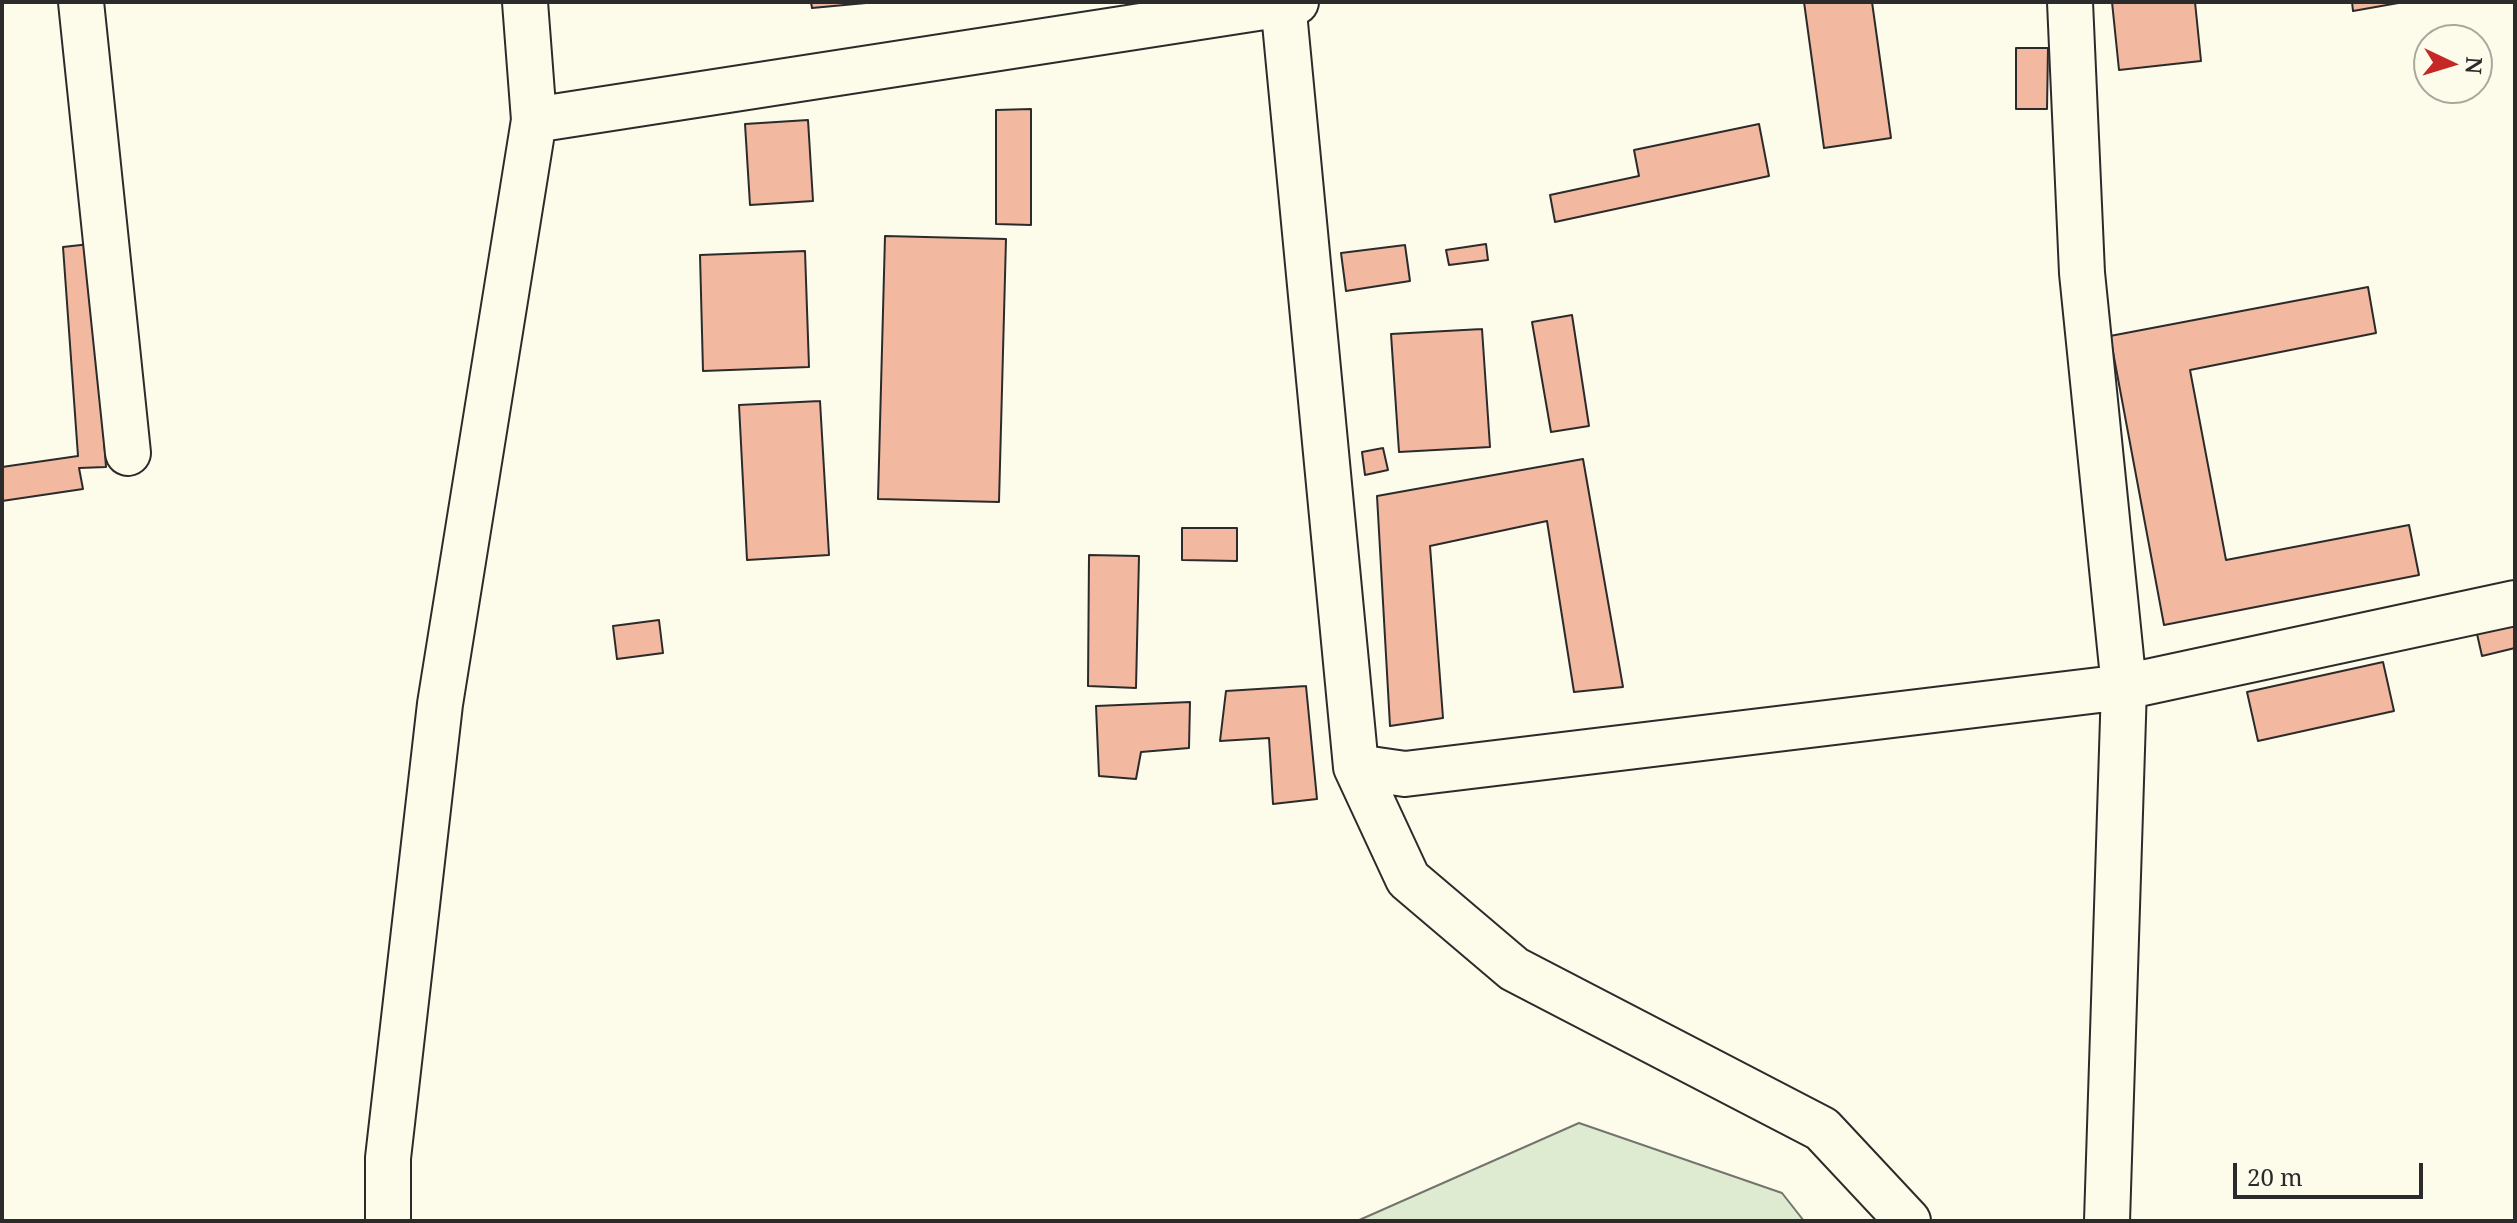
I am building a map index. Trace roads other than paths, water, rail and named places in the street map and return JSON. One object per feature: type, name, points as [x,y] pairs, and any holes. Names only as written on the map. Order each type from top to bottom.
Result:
[{"type":"street","points":[[81,2],[128,453]]},
{"type":"street","points":[[388,1221],[388,1158],[440,704],[534,120],[525,2]]},
{"type":"street","points":[[2070,2],[2082,273],[2124,687],[2107,1221]]},
{"type":"street","points":[[534,120],[1287,3],[1356,767],[1408,879],[1514,969],[1822,1129],[1908,1221]]},
{"type":"street","points":[[1356,767],[1405,774],[2124,687],[2515,603]]}]
